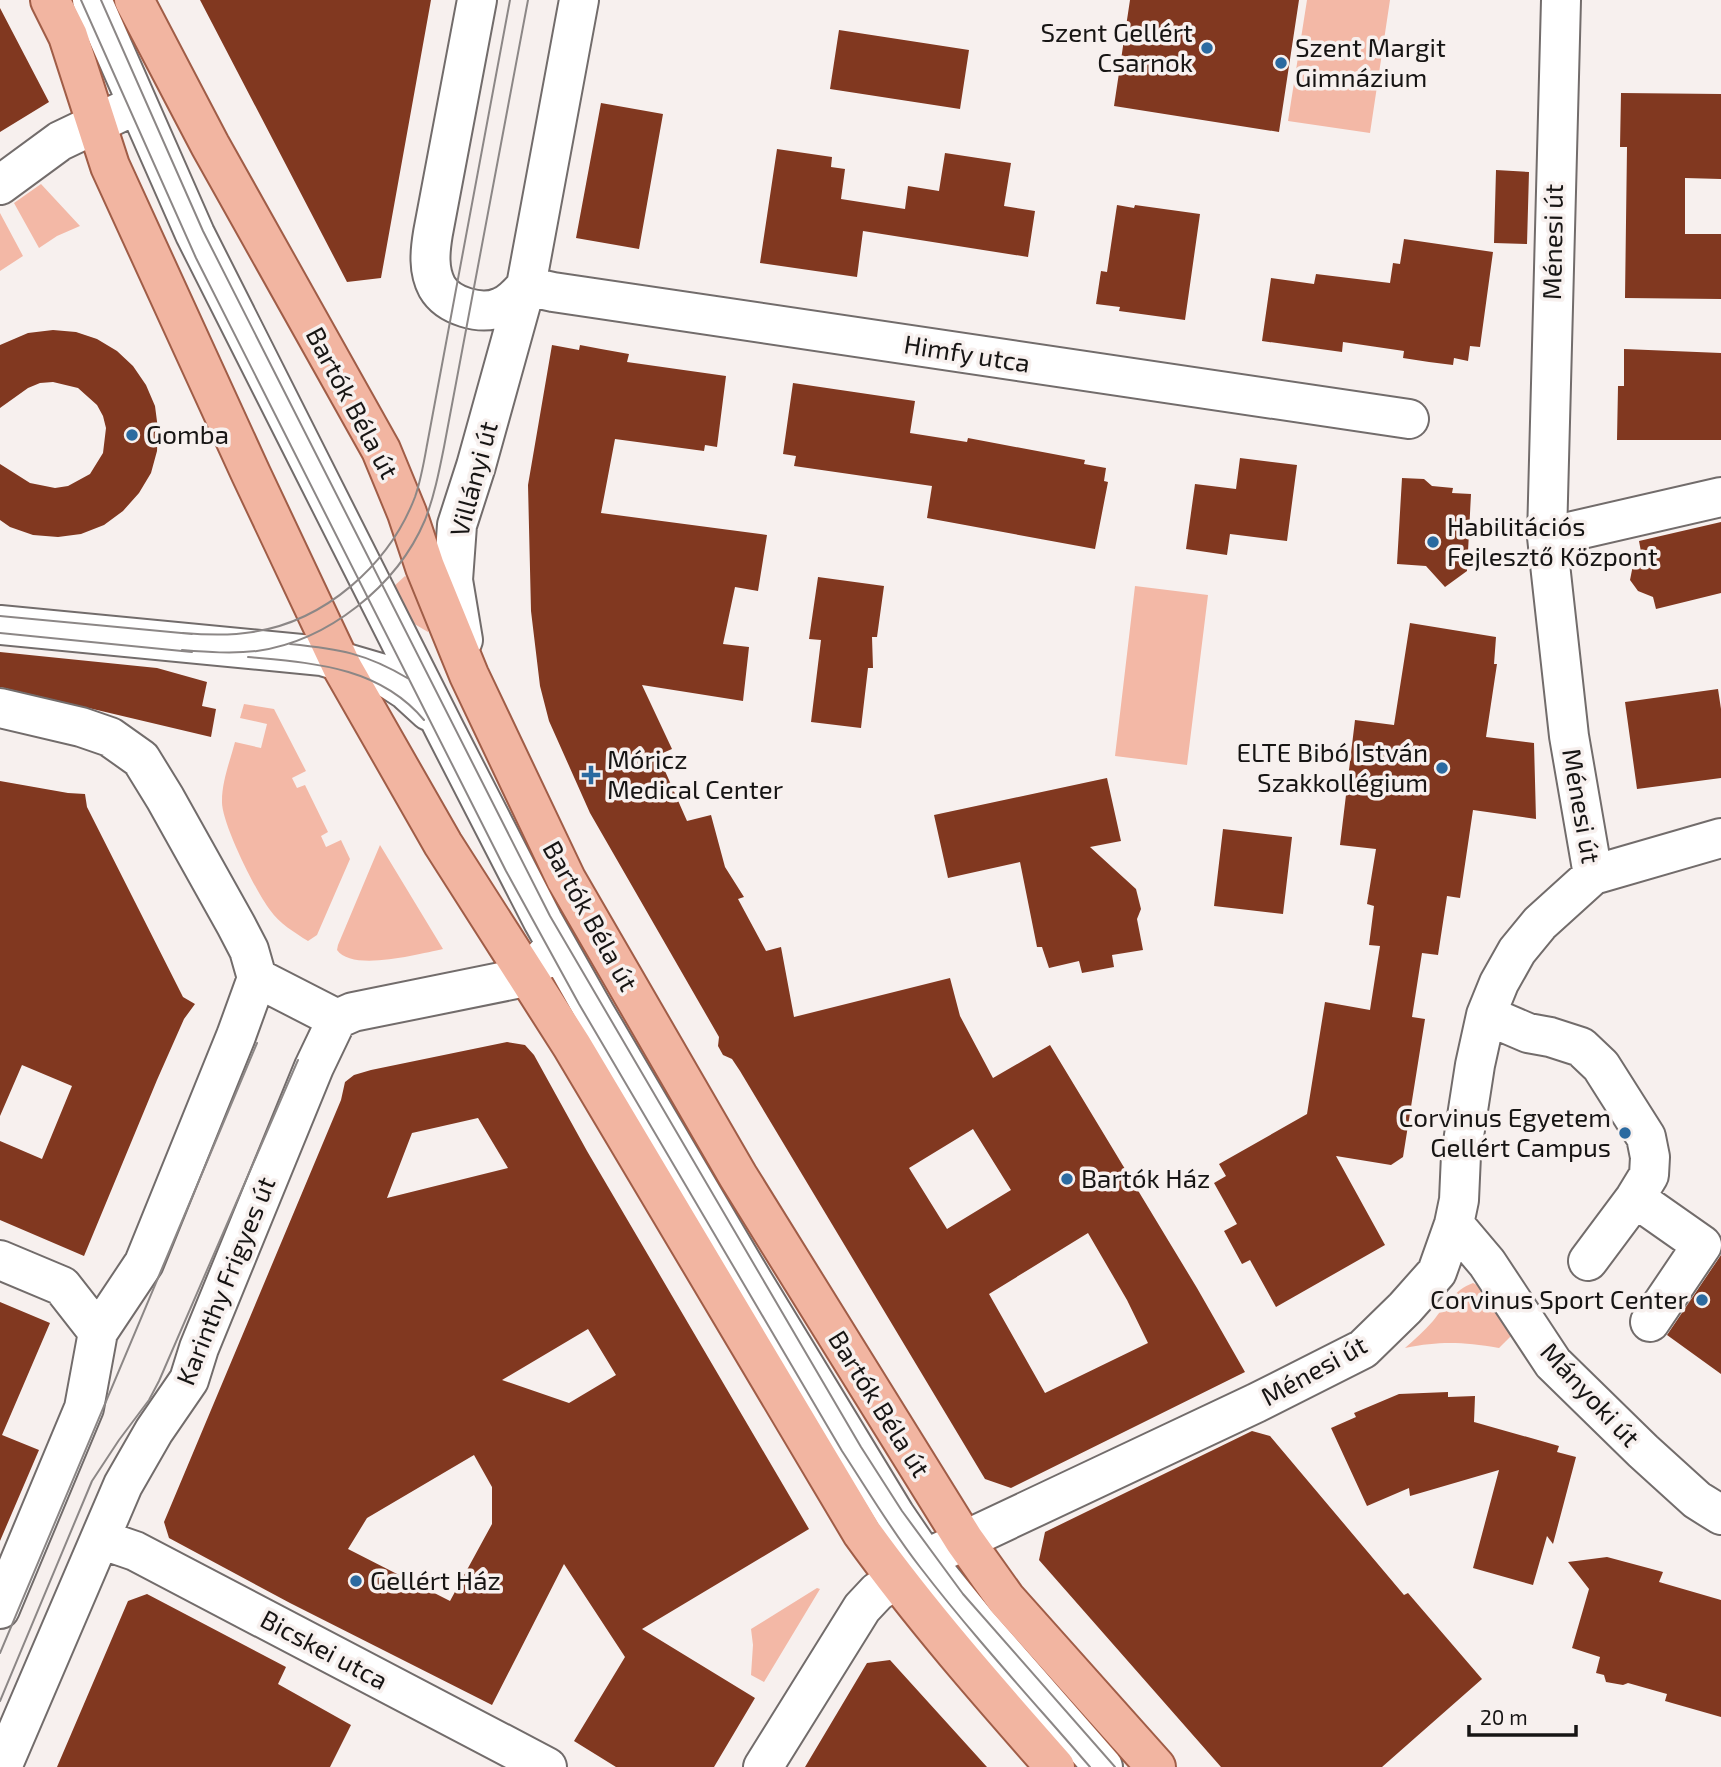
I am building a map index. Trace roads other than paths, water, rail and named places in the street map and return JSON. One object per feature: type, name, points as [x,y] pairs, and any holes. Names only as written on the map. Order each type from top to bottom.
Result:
[{"type":"main road","name":"Bartók Béla út","points":[[50,0],[68,36],[110,166],[154,264],[338,659],[443,844],[572,1046],[856,1523],[910,1569],[963,1662],[1055,1767]]},
{"type":"main road","name":"Bartók Béla út","points":[[134,0],[204,133],[381,450],[469,675],[571,887],[738,1176],[964,1540],[1006,1599],[1156,1767]]},
{"type":"street","name":"Bartók Béla út","points":[[92,0],[195,234],[549,932],[751,1278],[895,1515],[910,1569],[976,1622],[1103,1767]]},
{"type":"street","points":[[477,0],[433,233],[430,260],[432,272],[438,289],[453,303],[470,309],[499,308],[514,299],[526,286]]},
{"type":"street","name":"Villányi út","points":[[469,675],[453,580],[457,525],[526,286],[579,0]]},
{"type":"street","name":"Ménesi út","points":[[763,1767],[862,1608],[877,1591],[910,1569],[964,1540],[1024,1514],[1363,1349],[1437,1272],[1454,1224],[1459,1200],[1461,1155],[1486,1015],[1499,983],[1517,951],[1540,923],[1594,875],[1569,736],[1547,537],[1561,0]]},
{"type":"street","points":[[0,185],[60,141],[95,122],[147,103],[177,114],[204,133]]},
{"type":"street","name":"Himfy utca","points":[[526,286],[595,299],[1409,419]]},
{"type":"street","points":[[1547,537],[1721,497]]},
{"type":"street","points":[[0,625],[338,659],[380,673],[406,690],[433,715],[446,732]]},
{"type":"street","points":[[0,708],[81,727],[110,737],[141,759],[236,925],[249,950],[257,978],[144,1263],[99,1332],[84,1408],[0,1609]]},
{"type":"street","points":[[1594,875],[1721,838]]},
{"type":"street","points":[[526,977],[549,932],[569,919],[571,887]]},
{"type":"street","points":[[491,922],[549,932]]},
{"type":"street","points":[[257,978],[337,1018],[353,1012],[526,977],[595,1013],[597,932]]},
{"type":"street","points":[[1486,1015],[1528,1033],[1581,1047],[1601,1066],[1646,1137],[1650,1157],[1649,1175],[1588,1261]]},
{"type":"street","name":"Karinthy Frigyes út","points":[[2,1767],[123,1485],[154,1431],[189,1380],[204,1336],[337,1018]]},
{"type":"street","points":[[1635,1198],[1702,1245],[1650,1322]]},
{"type":"street","name":"Mányoki út","points":[[1454,1224],[1488,1263],[1553,1363],[1643,1451],[1697,1500],[1721,1516]]},
{"type":"street","points":[[0,1260],[62,1286],[99,1332]]},
{"type":"street","name":"Bicskei utca","points":[[100,1539],[135,1551],[547,1767]]},
{"type":"tram line","points":[[81,0],[196,258],[506,871],[579,1004],[842,1451],[889,1524],[961,1618],[1090,1767]]},
{"type":"tram line","points":[[101,0],[203,231],[550,916],[861,1447],[902,1511],[963,1594],[1115,1767]]},
{"type":"tram line","points":[[183,633],[218,635],[253,632],[280,626],[305,616],[351,586],[371,567],[404,522],[419,484],[510,0]]},
{"type":"tram line","points":[[182,650],[229,653],[257,651],[309,636],[357,607],[397,567],[413,544],[425,520],[440,466],[528,0]]},
{"type":"tram line","points":[[0,616],[192,634]]},
{"type":"tram line","points":[[0,633],[192,652]]},
{"type":"tram line","points":[[290,644],[352,654],[379,663],[409,679]]},
{"type":"tram line","points":[[248,657],[343,670],[387,688],[424,720]]},
{"type":"tram line","points":[[0,1653],[257,1043]]},
{"type":"tram line","points":[[0,1701],[92,1481],[149,1400],[159,1381],[298,1060]]},
{"type":"place","name":"Szent Gellért Csarnok","points":[[1207,48]]},
{"type":"place","name":"Szent Margit Gimnázium","points":[[1281,63]]},
{"type":"place","name":"Gomba","points":[[132,435]]},
{"type":"place","name":"Habilitációs Fejlesztő Központ","points":[[1433,542]]},
{"type":"place","name":"ELTE Bibó István Szakkollégium","points":[[1442,768]]},
{"type":"place","name":"Móricz Medical Center","points":[[591,775]]},
{"type":"place","name":"Corvinus Egyetem Gellért Campus","points":[[1625,1133]]},
{"type":"place","name":"Bartók Ház","points":[[1067,1179]]},
{"type":"place","name":"Corvinus Sport Center","points":[[1702,1300]]},
{"type":"place","name":"Gellért Ház","points":[[356,1581]]}]
